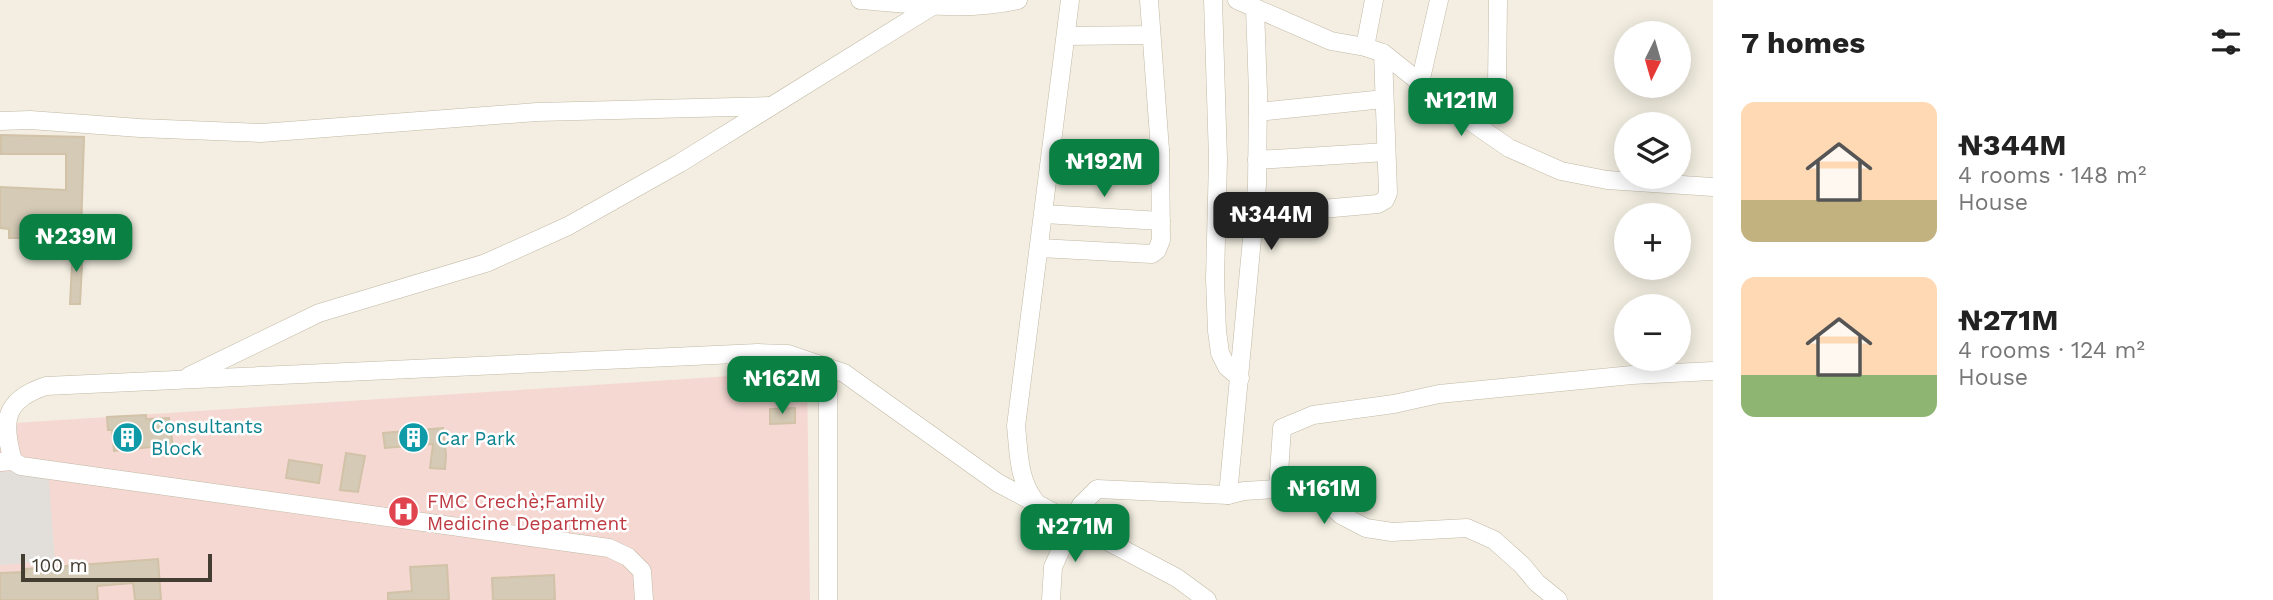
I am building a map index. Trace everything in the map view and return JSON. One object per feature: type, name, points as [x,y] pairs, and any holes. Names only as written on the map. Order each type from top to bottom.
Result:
[{"type":"street","points":[[860,0],[971,7],[995,6],[1018,0]]},
{"type":"street","points":[[1037,504],[1026,489],[1020,471],[1016,426],[1070,0]]},
{"type":"street","points":[[1040,248],[1152,254],[1157,250],[1161,240],[1160,150],[1149,0]]},
{"type":"street","points":[[1213,0],[1218,159],[1215,279],[1217,331],[1227,367],[1240,378]]},
{"type":"street","points":[[1237,0],[1331,41],[1382,53],[1509,148],[1561,171],[1607,180],[1713,187]]},
{"type":"street","points":[[1365,47],[1374,0]]},
{"type":"street","points":[[1420,83],[1439,0]]},
{"type":"street","points":[[1497,85],[1499,0]]},
{"type":"street","points":[[181,380],[319,313],[486,263],[568,226],[680,163],[934,5]]},
{"type":"street","points":[[1228,495],[1255,215],[1258,112],[1255,8]]},
{"type":"street","points":[[1066,36],[1151,35]]},
{"type":"street","points":[[1255,215],[1378,204],[1385,201],[1388,193],[1382,53]]},
{"type":"street","points":[[1258,112],[1384,99]]},
{"type":"street","points":[[0,121],[30,120],[261,133],[537,112],[774,106]]},
{"type":"street","points":[[1052,156],[1160,150]]},
{"type":"street","points":[[1257,160],[1386,152]]},
{"type":"street","points":[[1044,214],[1161,221]]},
{"type":"street","points":[[644,600],[642,571],[628,557],[609,548],[21,466],[7,462],[3,421],[19,398],[46,386],[758,353],[788,354],[844,373],[998,483],[1177,578],[1207,600]]},
{"type":"street","points":[[828,367],[828,600]]},
{"type":"street","points":[[1278,489],[1282,428],[1313,415],[1394,404],[1439,394],[1632,375],[1713,371]]},
{"type":"street","points":[[1051,600],[1053,567],[1081,505],[1097,489],[1228,495],[1278,489],[1310,494],[1366,528],[1392,532],[1467,528],[1494,540],[1558,600]]},
{"type":"shaded area","name":"FMC Crechè;Family Medicine Department","points":[[807,371],[810,600],[0,600],[0,424]]},
{"type":"shaded area","points":[[48,469],[55,561],[0,565],[0,472]]},
{"type":"building","points":[[1,135],[84,137],[81,232],[22,229],[22,238],[9,238],[9,229],[0,228],[0,187],[66,190],[66,154],[1,154]]},
{"type":"building","points":[[73,245],[83,245],[80,304],[70,304]]},
{"type":"building","points":[[795,408],[795,423],[770,424],[770,409]]},
{"type":"building","points":[[146,415],[146,419],[169,418],[173,447],[114,451],[112,430],[108,430],[107,417]]},
{"type":"building","name":"Car Park","points":[[443,428],[445,469],[430,468],[433,444],[385,448],[383,433]]},
{"type":"building","points":[[346,453],[365,456],[358,492],[340,490]]},
{"type":"building","points":[[289,460],[322,465],[319,483],[286,478]]},
{"type":"building","points":[[158,559],[161,600],[135,600],[133,583],[97,586],[98,600],[0,600],[0,573]]},
{"type":"building","points":[[447,565],[449,600],[388,600],[388,593],[412,591],[410,567]]},
{"type":"building","points":[[554,575],[555,600],[493,600],[492,578]]},
{"type":"place","name":"Consultants Block","points":[[128,437]]},
{"type":"place","name":"Car Park","points":[[414,438]]},
{"type":"place","name":"FMC Crechè;Family Medicine Department","points":[[404,512]]}]
